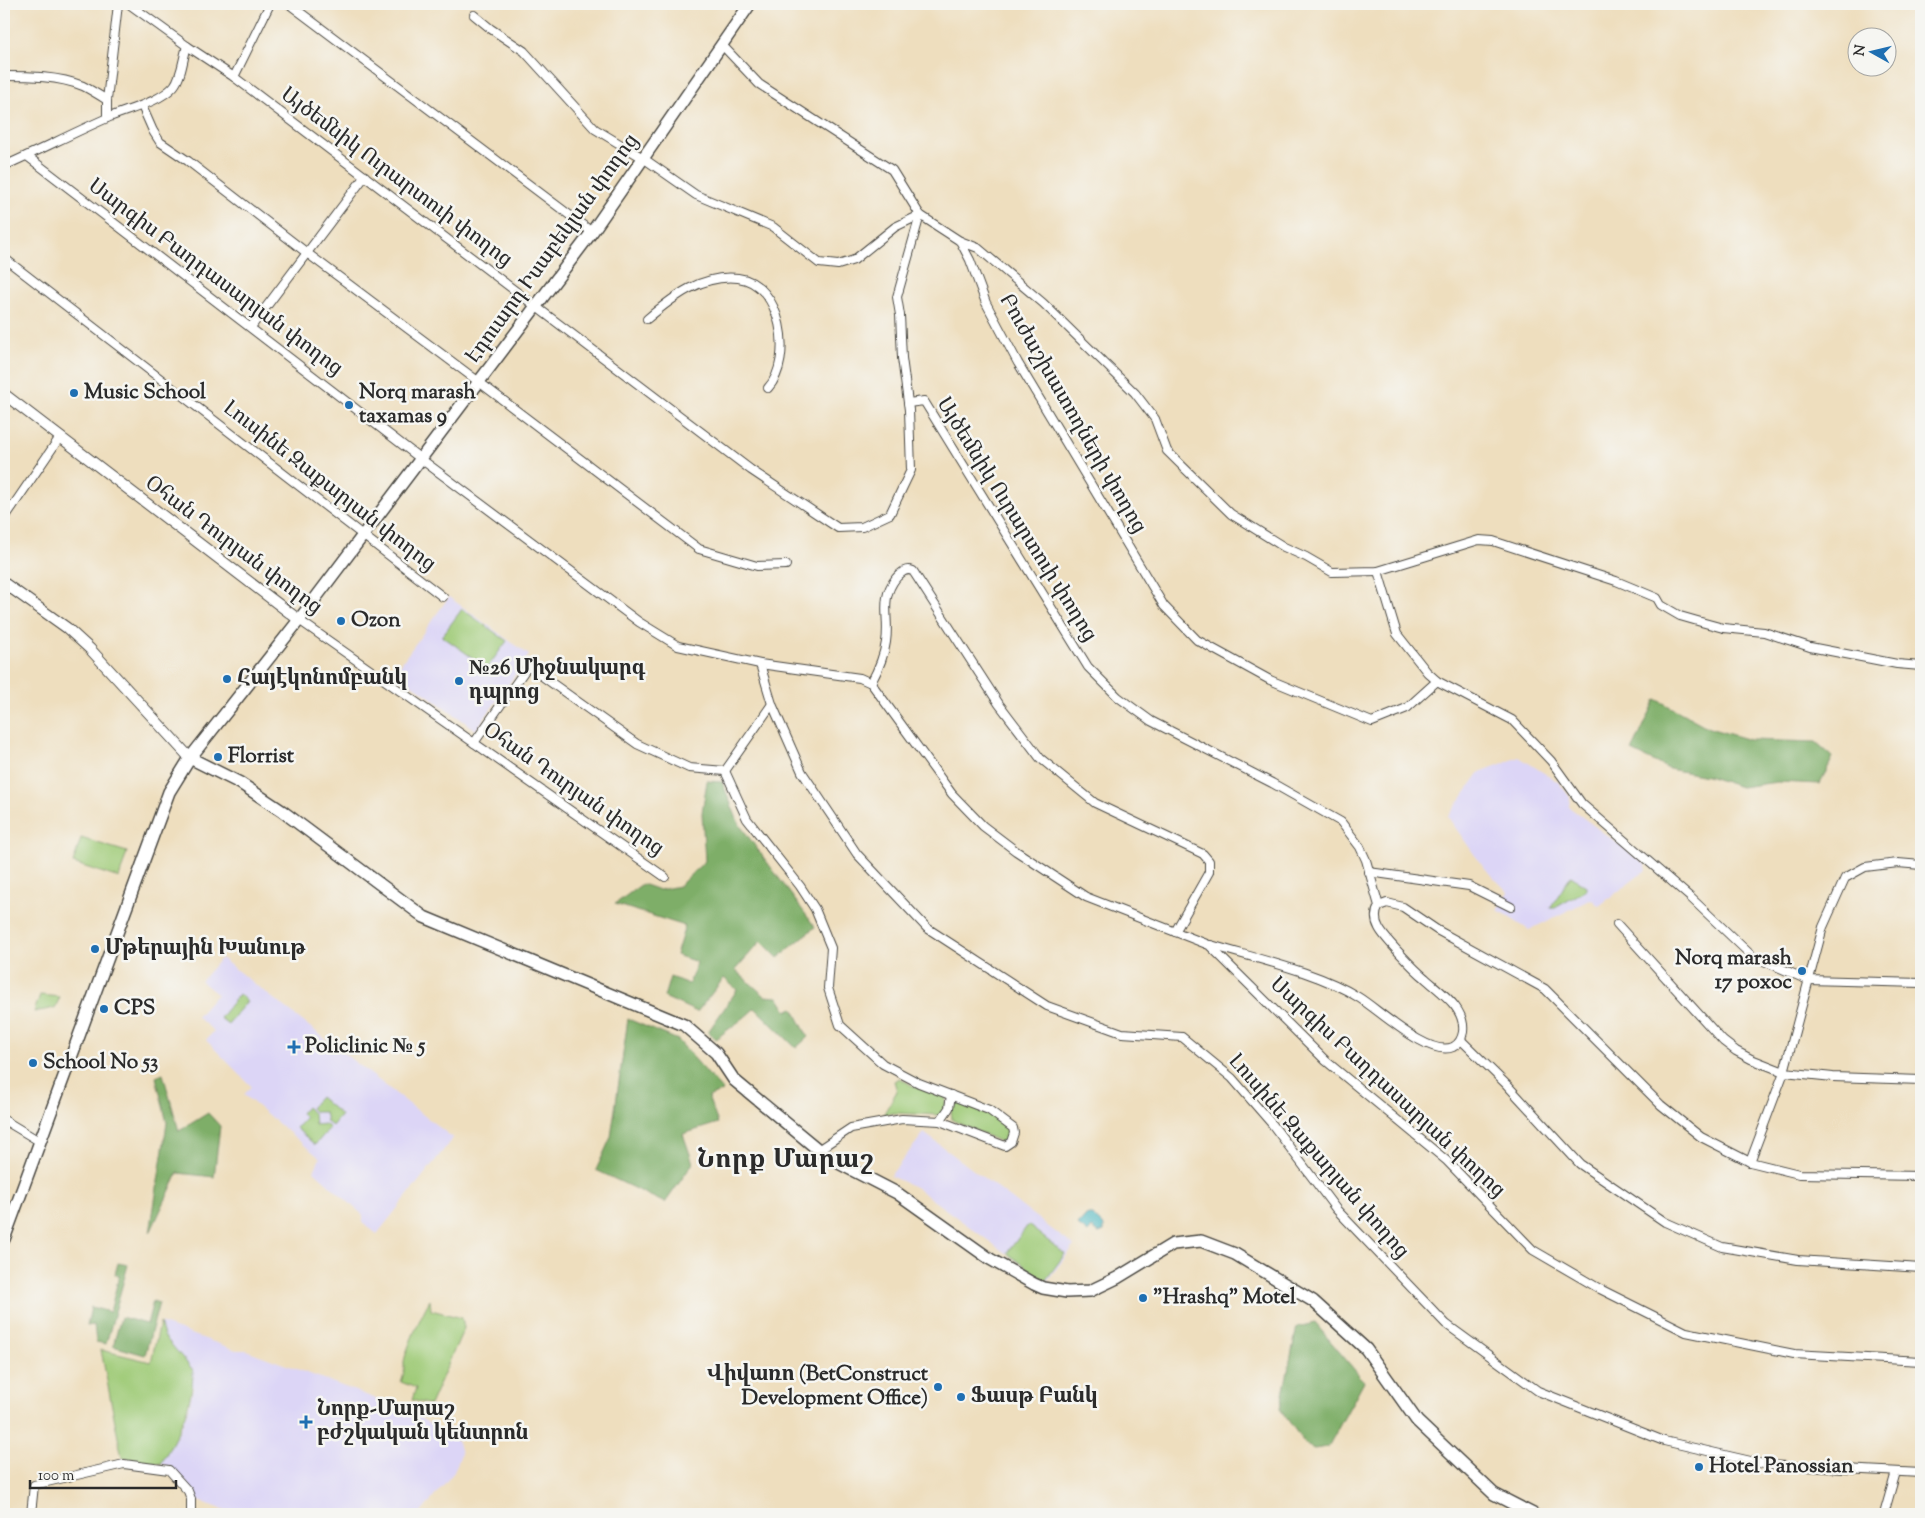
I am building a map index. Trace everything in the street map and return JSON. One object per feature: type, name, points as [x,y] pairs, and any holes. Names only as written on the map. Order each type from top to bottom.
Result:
[{"type":"main road","name":"Էդուարդ Իսաբեկյան փողոց","points":[[4,1239],[165,802],[190,758],[299,620],[592,232],[750,4]]},
{"type":"main road","points":[[190,758],[240,783],[282,811],[424,917],[684,1025],[716,1053],[734,1080],[827,1157],[897,1193],[990,1259],[1043,1288],[1067,1292],[1090,1291],[1118,1278],[1173,1244],[1200,1241],[1235,1254],[1314,1301],[1366,1349],[1417,1421],[1494,1494],[1533,1514]]},
{"type":"street","points":[[107,118],[107,100],[118,4]]},
{"type":"street","name":"Այծեմնիկ Ուրարտուի փողոց","points":[[129,4],[234,77],[722,449],[838,528],[862,527],[890,514],[911,470],[908,403],[924,401],[1088,667],[1118,697],[1151,721],[1272,782],[1341,822],[1360,847],[1378,906],[1376,917],[1381,931],[1423,977],[1448,998],[1456,1008],[1463,1026],[1461,1040]]},
{"type":"street","points":[[234,77],[270,4]]},
{"type":"street","points":[[289,4],[592,232]]},
{"type":"street","points":[[474,15],[524,51],[595,129],[643,158],[696,195],[773,227],[819,263],[838,265],[854,260],[895,227],[920,215]]},
{"type":"street","points":[[722,45],[759,84],[892,170],[920,215],[960,241],[978,248],[1043,303],[1135,393],[1155,418],[1167,451],[1231,514],[1284,547],[1332,572],[1378,571],[1478,540],[1493,541],[1616,581],[1657,598],[1661,605],[1680,616],[1722,628],[1764,632],[1810,647],[1897,664],[1921,666]]},
{"type":"street","points":[[4,166],[107,118],[142,106],[173,86],[178,78],[187,46]]},
{"type":"street","points":[[4,76],[45,77],[65,81],[83,86],[107,100]]},
{"type":"street","points":[[142,106],[153,132],[160,142],[188,161],[699,549],[757,566],[786,565]]},
{"type":"street","name":"Սարգիս Բաղդասարյան փողոց","points":[[27,156],[421,459],[639,622],[678,646],[760,664],[860,678],[871,683],[952,794],[983,826],[1016,851],[1086,897],[1209,945],[1326,1061],[1446,1161],[1533,1250],[1592,1284],[1686,1332],[1794,1354],[1921,1361]]},
{"type":"street","points":[[251,327],[365,176]]},
{"type":"street","points":[[908,403],[897,297],[920,215]]},
{"type":"street","name":"Բուժաշխատողների փողոց","points":[[960,241],[970,260],[986,303],[1018,363],[1164,606],[1197,640],[1270,680],[1372,722],[1407,708],[1437,681]]},
{"type":"street","name":"Լուսինե Զաքարյան փողոց","points":[[4,258],[443,597]]},
{"type":"street","points":[[647,319],[681,291],[694,285],[725,278],[739,278],[751,282],[772,303],[782,338],[782,364],[775,381],[768,388]]},
{"type":"street","name":"Օհան Դուրյան փողոց","points":[[4,394],[299,620],[664,877]]},
{"type":"street","points":[[4,519],[60,437]]},
{"type":"street","points":[[871,683],[880,668],[886,643],[888,617],[886,601],[888,590],[900,574],[905,570],[909,570],[916,573],[999,704],[1040,758],[1095,803],[1203,854],[1209,861],[1209,872],[1175,932]]},
{"type":"street","points":[[1378,571],[1397,634],[1427,672],[1437,681],[1512,720],[1550,761],[1582,804],[1691,898],[1752,956],[1808,980],[1921,983]]},
{"type":"street","points":[[4,583],[67,628],[90,649],[190,758]]},
{"type":"street","name":"Լուսինե Զաքարյան փողոց","points":[[760,664],[772,704],[802,772],[858,854],[927,928],[1047,1006],[1122,1033],[1182,1037],[1232,1078],[1272,1124],[1336,1209],[1446,1324],[1538,1391],[1664,1441],[1768,1466],[1921,1473]]},
{"type":"street","points":[[474,743],[528,666],[637,744],[689,768],[725,771]]},
{"type":"street","points":[[725,771],[772,704]]},
{"type":"street","points":[[725,771],[747,819],[800,886],[815,909],[831,948],[828,988],[840,1025],[883,1064],[918,1083],[989,1110],[1013,1128],[1014,1133],[1008,1145],[1001,1146],[940,1121],[902,1119],[850,1128],[818,1150]]},
{"type":"street","points":[[1750,1162],[1784,1072],[1822,928],[1845,878],[1865,867],[1898,863],[1921,865]]},
{"type":"street","points":[[1369,872],[1469,886],[1511,907]]},
{"type":"street","points":[[1378,906],[1387,903],[1402,908],[1545,989],[1661,1105],[1701,1137],[1750,1162],[1798,1174],[1921,1176]]},
{"type":"street","points":[[1618,924],[1723,1041],[1751,1059],[1784,1072],[1832,1078],[1921,1080]]},
{"type":"street","points":[[1209,945],[1327,980],[1358,996],[1431,1046],[1449,1048],[1455,1046],[1461,1040],[1507,1085],[1580,1164],[1665,1222],[1722,1247],[1798,1260],[1921,1268]]},
{"type":"street","points":[[940,1121],[949,1108],[951,1095]]},
{"type":"street","points":[[4,1120],[39,1141]]},
{"type":"street","points":[[31,1514],[34,1485],[124,1464],[169,1470],[188,1491],[193,1514]]},
{"type":"street","points":[[1884,1514],[1896,1472]]},
{"type":"shaded area","points":[[449,597],[529,655],[476,730],[395,672]]},
{"type":"shaded area","points":[[1519,757],[1558,782],[1570,797],[1569,807],[1646,865],[1646,870],[1599,906],[1591,899],[1529,930],[1498,910],[1508,892],[1481,864],[1448,817],[1480,772]]},
{"type":"shaded area","points":[[221,958],[453,1138],[377,1234],[363,1223],[363,1215],[314,1171],[320,1158],[244,1095],[251,1086],[206,1040],[214,1031],[197,1017],[217,994],[201,981]]},
{"type":"shaded area","points":[[924,1133],[1074,1246],[1047,1281],[1045,1282],[915,1187],[890,1176]]},
{"type":"shaded area","name":"Նորք-Մարաշ բժշկական կենտրոն","points":[[160,1323],[236,1350],[246,1350],[411,1412],[458,1442],[461,1454],[454,1472],[420,1514],[237,1514],[193,1499],[187,1483],[171,1467],[161,1464],[181,1427],[193,1388],[164,1336]]},
{"type":"green space","points":[[462,609],[507,641],[487,668],[442,636]]},
{"type":"green space","points":[[1656,699],[1709,728],[1750,740],[1816,742],[1833,757],[1820,784],[1777,782],[1741,787],[1707,776],[1669,769],[1632,751]]},
{"type":"green space","points":[[707,781],[722,782],[739,824],[815,927],[778,958],[761,941],[735,970],[765,996],[778,997],[787,1011],[793,1008],[808,1037],[796,1048],[755,1008],[716,1039],[708,1032],[737,990],[724,978],[697,1012],[664,997],[670,977],[689,984],[697,962],[676,955],[685,926],[615,904],[642,884],[659,890],[679,886],[705,861],[702,813]]},
{"type":"green space","points":[[81,838],[127,852],[119,878],[73,863]]},
{"type":"green space","points":[[1571,876],[1586,886],[1586,890],[1555,908],[1550,908]]},
{"type":"green space","points":[[239,994],[247,1001],[228,1024],[220,1018]]},
{"type":"green space","points":[[40,995],[60,997],[55,1008],[34,1012]]},
{"type":"green space","points":[[628,1019],[678,1040],[723,1091],[708,1097],[718,1123],[683,1134],[693,1163],[665,1203],[596,1170],[611,1137]]},
{"type":"green space","points":[[163,1074],[179,1131],[208,1113],[220,1126],[214,1177],[178,1173],[150,1233],[167,1123],[156,1077]]},
{"type":"green space","points":[[900,1078],[911,1085],[946,1097],[945,1109],[939,1115],[893,1113],[883,1115],[897,1091],[894,1081]]},
{"type":"green space","points":[[320,1097],[341,1115],[332,1126],[327,1122],[325,1112],[315,1112],[310,1108]]},
{"type":"green space","points":[[956,1102],[992,1116],[1010,1131],[1009,1138],[1005,1142],[1001,1142],[952,1120],[951,1109]]},
{"type":"green space","points":[[306,1107],[314,1114],[315,1125],[325,1124],[330,1128],[315,1145],[296,1128],[305,1118],[301,1113]]},
{"type":"green space","points":[[1028,1225],[1065,1254],[1045,1281],[1007,1253]]},
{"type":"green space","points":[[118,1263],[128,1265],[106,1344],[96,1342],[94,1325],[87,1326],[91,1307],[110,1312],[119,1276],[115,1274]]},
{"type":"green space","points":[[430,1300],[431,1310],[462,1318],[464,1328],[430,1405],[412,1400],[416,1388],[401,1382],[407,1350]]},
{"type":"green space","points":[[153,1301],[159,1303],[145,1355],[113,1346],[121,1317],[147,1324]]},
{"type":"green space","points":[[160,1323],[164,1336],[193,1370],[187,1408],[179,1430],[161,1464],[122,1458],[101,1350],[151,1362]]},
{"type":"green space","points":[[1315,1323],[1364,1381],[1328,1447],[1314,1449],[1306,1445],[1280,1409],[1297,1327]]},
{"type":"water","points":[[1087,1215],[1092,1215],[1104,1226],[1104,1231],[1099,1233],[1092,1228],[1088,1233],[1078,1225]]},
{"type":"place","name":"Music School","points":[[74,393]]},
{"type":"place","name":"Norq marash taxamas 9","points":[[349,405]]},
{"type":"place","name":"Ozon","points":[[341,621]]},
{"type":"place","name":"Հայէկոնոմբանկ","points":[[227,679]]},
{"type":"place","name":"№26 Միջնակարգ դպրոց","points":[[459,681]]},
{"type":"place","name":"Florrist","points":[[218,757]]},
{"type":"place","name":"Մթերային Խանութ","points":[[95,949]]},
{"type":"place","name":"Norq marash 17 poxoc","points":[[1802,971]]},
{"type":"place","name":"CPS","points":[[104,1009]]},
{"type":"place","name":"Policlinic № 5","points":[[294,1047]]},
{"type":"place","name":"School No 53","points":[[33,1063]]},
{"type":"place","name":"\"Hrashq\" Motel","points":[[1143,1298]]},
{"type":"place","name":"Վիվառո (BetConstruct Development Office)","points":[[938,1387]]},
{"type":"place","name":"Ֆասթ Բանկ","points":[[961,1397]]},
{"type":"place","name":"Նորք-Մարաշ բժշկական կենտրոն","points":[[306,1422]]},
{"type":"place","name":"Hotel Panossian","points":[[1699,1467]]},
{"type":"district","name":"Նորք Մարաշ","points":[[786,1160]]}]
